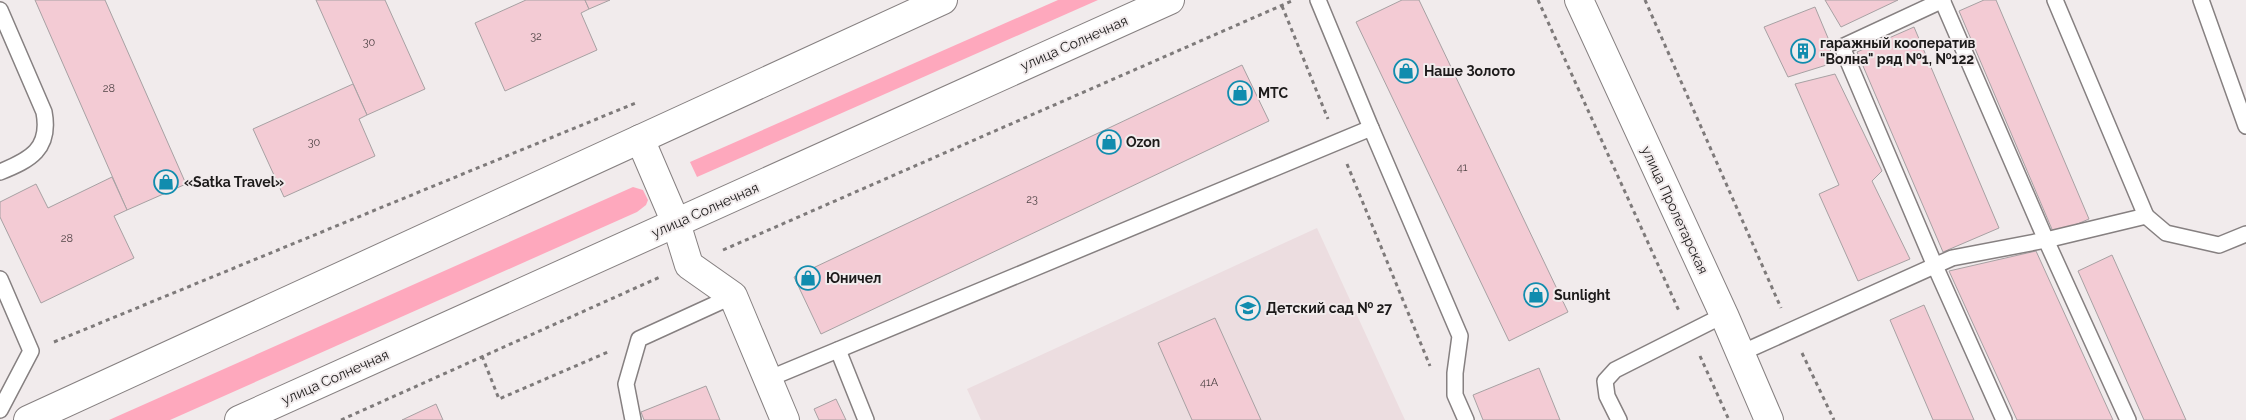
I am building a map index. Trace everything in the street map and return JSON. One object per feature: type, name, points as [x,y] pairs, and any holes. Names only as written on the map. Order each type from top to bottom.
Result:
[{"type":"main road","points":[[28,420],[943,0]]},
{"type":"main road","name":"улица Солнечная","points":[[239,420],[1170,0]]},
{"type":"main road","name":"улица Пролетарская","points":[[1579,0],[1724,315],[1769,420]]},
{"type":"main road","points":[[640,139],[676,223],[689,264],[733,296],[785,420]]},
{"type":"lane","points":[[1318,0],[1460,336],[1455,373],[1455,395],[1466,420]]},
{"type":"lane","points":[[2004,420],[1935,266],[1842,46],[1943,0],[2046,240],[2128,420]]},
{"type":"lane","points":[[2055,0],[2146,216],[2166,233],[2219,245],[2246,234]]},
{"type":"lane","points":[[2200,0],[2246,126]]},
{"type":"lane","points":[[0,10],[44,112],[47,126],[42,142],[34,155],[0,172]]},
{"type":"lane","points":[[768,380],[1371,128]]},
{"type":"lane","points":[[1741,353],[1952,258],[2046,240],[2146,216]]},
{"type":"lane","points":[[0,279],[32,351],[0,410]]},
{"type":"lane","points":[[633,420],[626,384],[639,339],[733,296]]},
{"type":"lane","points":[[1619,420],[1607,396],[1605,380],[1615,370],[1724,315]]},
{"type":"lane","points":[[838,350],[866,420]]},
{"type":"path","points":[[341,420],[689,264],[1294,0]]},
{"type":"path","points":[[1538,0],[1729,420]]},
{"type":"path","points":[[1645,0],[1791,331],[1834,420]]},
{"type":"path","points":[[1282,6],[1434,375]]},
{"type":"path","points":[[32,351],[646,99]]},
{"type":"path","points":[[482,356],[499,399],[639,339]]},
{"type":"shaded area","points":[[1058,0],[1098,0],[697,177],[690,162]]},
{"type":"shaded area","points":[[633,187],[643,190],[648,200],[646,205],[637,212],[170,420],[109,420]]},
{"type":"shaded area","name":"Детский сад № 27","points":[[1317,228],[1405,420],[981,420],[967,389]]},
{"type":"building","points":[[35,0],[105,0],[186,184],[127,210]]},
{"type":"building","points":[[316,0],[385,0],[425,89],[367,115]]},
{"type":"building","points":[[526,0],[585,0],[589,9],[581,13],[597,50],[505,91],[475,23]]},
{"type":"building","points":[[585,0],[610,0],[589,9]]},
{"type":"building","points":[[1402,0],[1419,0],[1568,312],[1509,341],[1356,22]]},
{"type":"building","points":[[1825,0],[1898,0],[1841,27]]},
{"type":"building","points":[[1984,0],[1996,0],[2089,219],[2054,234],[1959,11]]},
{"type":"building","name":"гаражный кооператив \"Волна\" ряд №1, №122","points":[[1815,7],[1828,38],[1833,63],[1788,77],[1764,27]]},
{"type":"building","points":[[1914,27],[1999,228],[1943,252],[1857,52]]},
{"type":"building","points":[[1242,65],[1269,121],[821,334],[794,277]]},
{"type":"building","points":[[1835,74],[1882,171],[1872,181],[1910,259],[1858,281],[1819,194],[1839,185],[1795,84]]},
{"type":"building","points":[[353,84],[367,115],[359,119],[375,156],[284,197],[253,129]]},
{"type":"building","points":[[112,177],[127,210],[114,216],[134,258],[41,303],[0,217],[0,202],[36,184],[48,208]]},
{"type":"building","points":[[2036,251],[2113,420],[2017,420],[1949,271]]},
{"type":"building","points":[[2112,255],[2186,420],[2144,420],[2078,271]]},
{"type":"building","points":[[1924,305],[1974,420],[1933,420],[1890,320]]},
{"type":"building","points":[[1215,318],[1261,420],[1192,420],[1158,343]]},
{"type":"building","points":[[1539,368],[1560,420],[1483,420],[1473,395]]},
{"type":"building","points":[[706,386],[720,420],[644,420],[641,412]]},
{"type":"building","points":[[836,399],[846,420],[819,420],[814,409]]},
{"type":"building","points":[[436,404],[443,420],[402,420]]},
{"type":"place","name":"гаражный кооператив \"Волна\" ряд №1, №122","points":[[1803,51]]},
{"type":"place","name":"Наше Золото","points":[[1406,71]]},
{"type":"place","name":"МТС","points":[[1240,93]]},
{"type":"place","name":"Ozon","points":[[1109,142]]},
{"type":"place","name":"«Satka Travel»","points":[[166,182]]},
{"type":"place","name":"Юничел","points":[[808,278]]},
{"type":"place","name":"Sunlight","points":[[1536,295]]},
{"type":"place","name":"Детский сад № 27","points":[[1248,308]]}]
